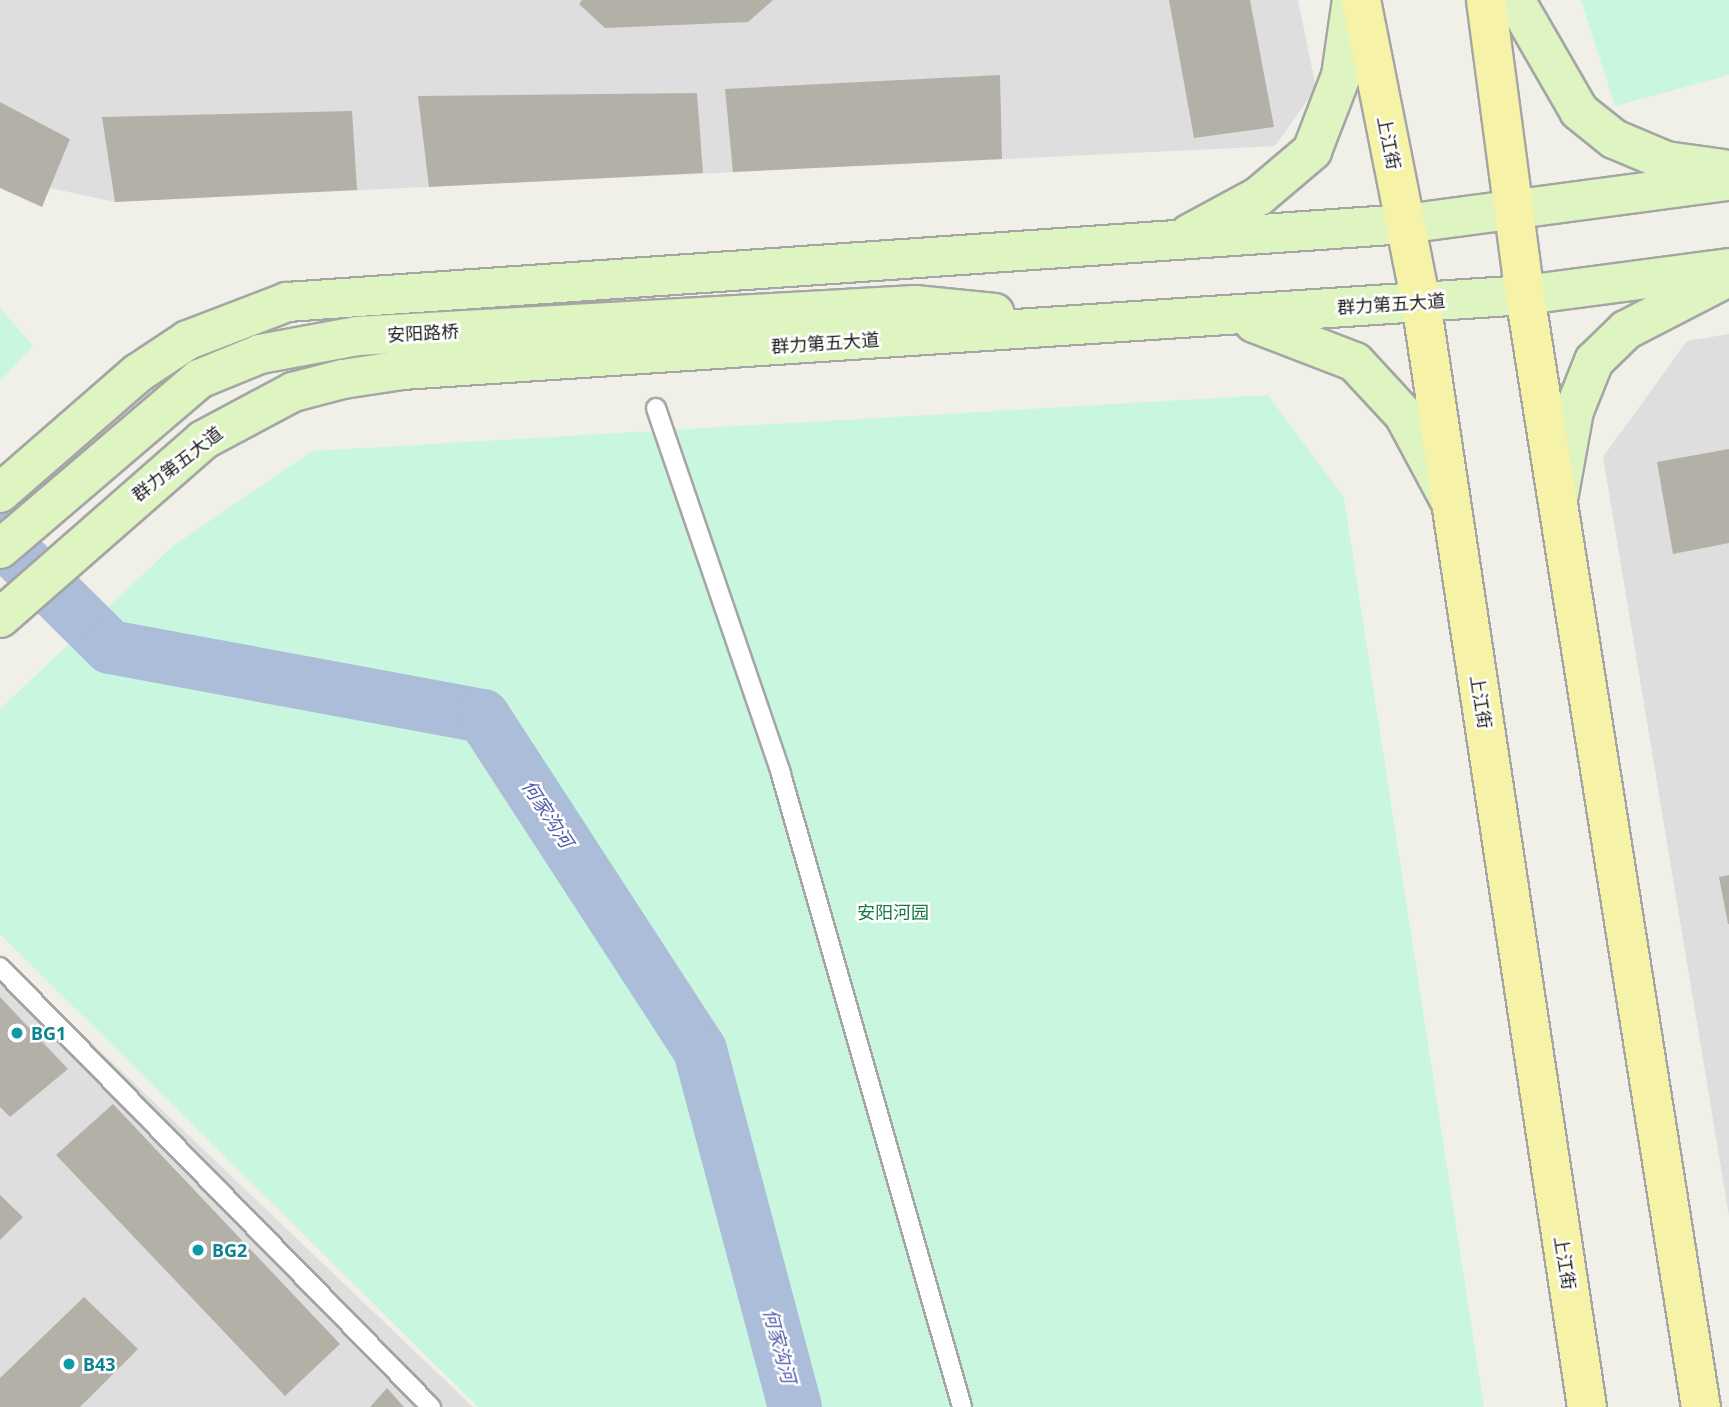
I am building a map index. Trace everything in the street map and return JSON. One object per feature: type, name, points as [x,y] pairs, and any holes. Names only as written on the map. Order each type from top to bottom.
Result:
[{"type":"main road","points":[[1180,239],[1259,196],[1312,151],[1341,76],[1352,0]]},
{"type":"main road","name":"上江街","points":[[1361,0],[1421,302],[1587,1407]]},
{"type":"main road","points":[[1486,0],[1517,210],[1525,295],[1701,1407]]},
{"type":"main road","points":[[1515,0],[1578,111],[1614,139],[1666,161],[1729,169]]},
{"type":"main road","points":[[0,492],[92,408],[188,340],[287,302],[1405,224],[1729,181]]},
{"type":"main road","name":"群力第五大道","points":[[0,618],[150,482],[242,416],[343,379],[416,369],[1525,295],[1729,268]]},
{"type":"main road","points":[[1558,499],[1574,411],[1594,361],[1657,311],[1729,278]]},
{"type":"main road","name":"安阳路桥","points":[[0,549],[189,387],[260,354],[357,336],[915,305],[1106,325]]},
{"type":"main road","points":[[1228,316],[1294,333],[1355,362],[1404,415],[1451,503]]},
{"type":"lane","points":[[656,408],[780,774],[962,1407]]},
{"type":"lane","points":[[0,967],[431,1407]]},
{"type":"shaded area","points":[[0,0],[1298,0],[1316,88],[1275,146],[115,202],[0,177]]},
{"type":"shaded area","points":[[1729,334],[1729,1216],[1603,457],[1687,341]]},
{"type":"shaded area","points":[[0,955],[473,1407],[0,1407]]},
{"type":"green space","points":[[1581,0],[1729,0],[1729,75],[1615,106]]},
{"type":"green space","points":[[0,308],[33,346],[0,381]]},
{"type":"green space","name":"安阳河园","points":[[1268,395],[1344,498],[1484,1407],[478,1407],[0,934],[0,709],[173,546],[312,451]]},
{"type":"building","points":[[582,0],[773,0],[748,22],[605,28],[579,4]]},
{"type":"building","points":[[1169,0],[1250,0],[1274,127],[1194,138]]},
{"type":"building","points":[[1000,75],[1002,159],[733,172],[725,89]]},
{"type":"building","points":[[697,93],[703,173],[429,187],[418,96]]},
{"type":"building","points":[[0,102],[70,139],[42,207],[0,188]]},
{"type":"building","points":[[352,111],[357,190],[115,202],[102,117]]},
{"type":"building","points":[[1729,449],[1729,543],[1673,554],[1657,462]]},
{"type":"building","points":[[1729,875],[1729,924],[1728,924],[1719,877]]},
{"type":"building","name":"BG1","points":[[0,997],[68,1069],[10,1117],[0,1107]]},
{"type":"building","name":"BG2","points":[[113,1104],[340,1344],[285,1396],[56,1155]]},
{"type":"building","points":[[0,1195],[23,1217],[0,1240]]},
{"type":"building","name":"B43","points":[[84,1297],[138,1349],[80,1407],[0,1407],[0,1378]]},
{"type":"building","points":[[387,1388],[404,1407],[370,1407]]},
{"type":"waterway","name":"何家沟河","points":[[0,538],[110,647],[483,716],[700,1050],[795,1407]]},
{"type":"place","name":"BG1","points":[[17,1033]]},
{"type":"place","name":"BG2","points":[[198,1250]]},
{"type":"place","name":"B43","points":[[69,1364]]}]
